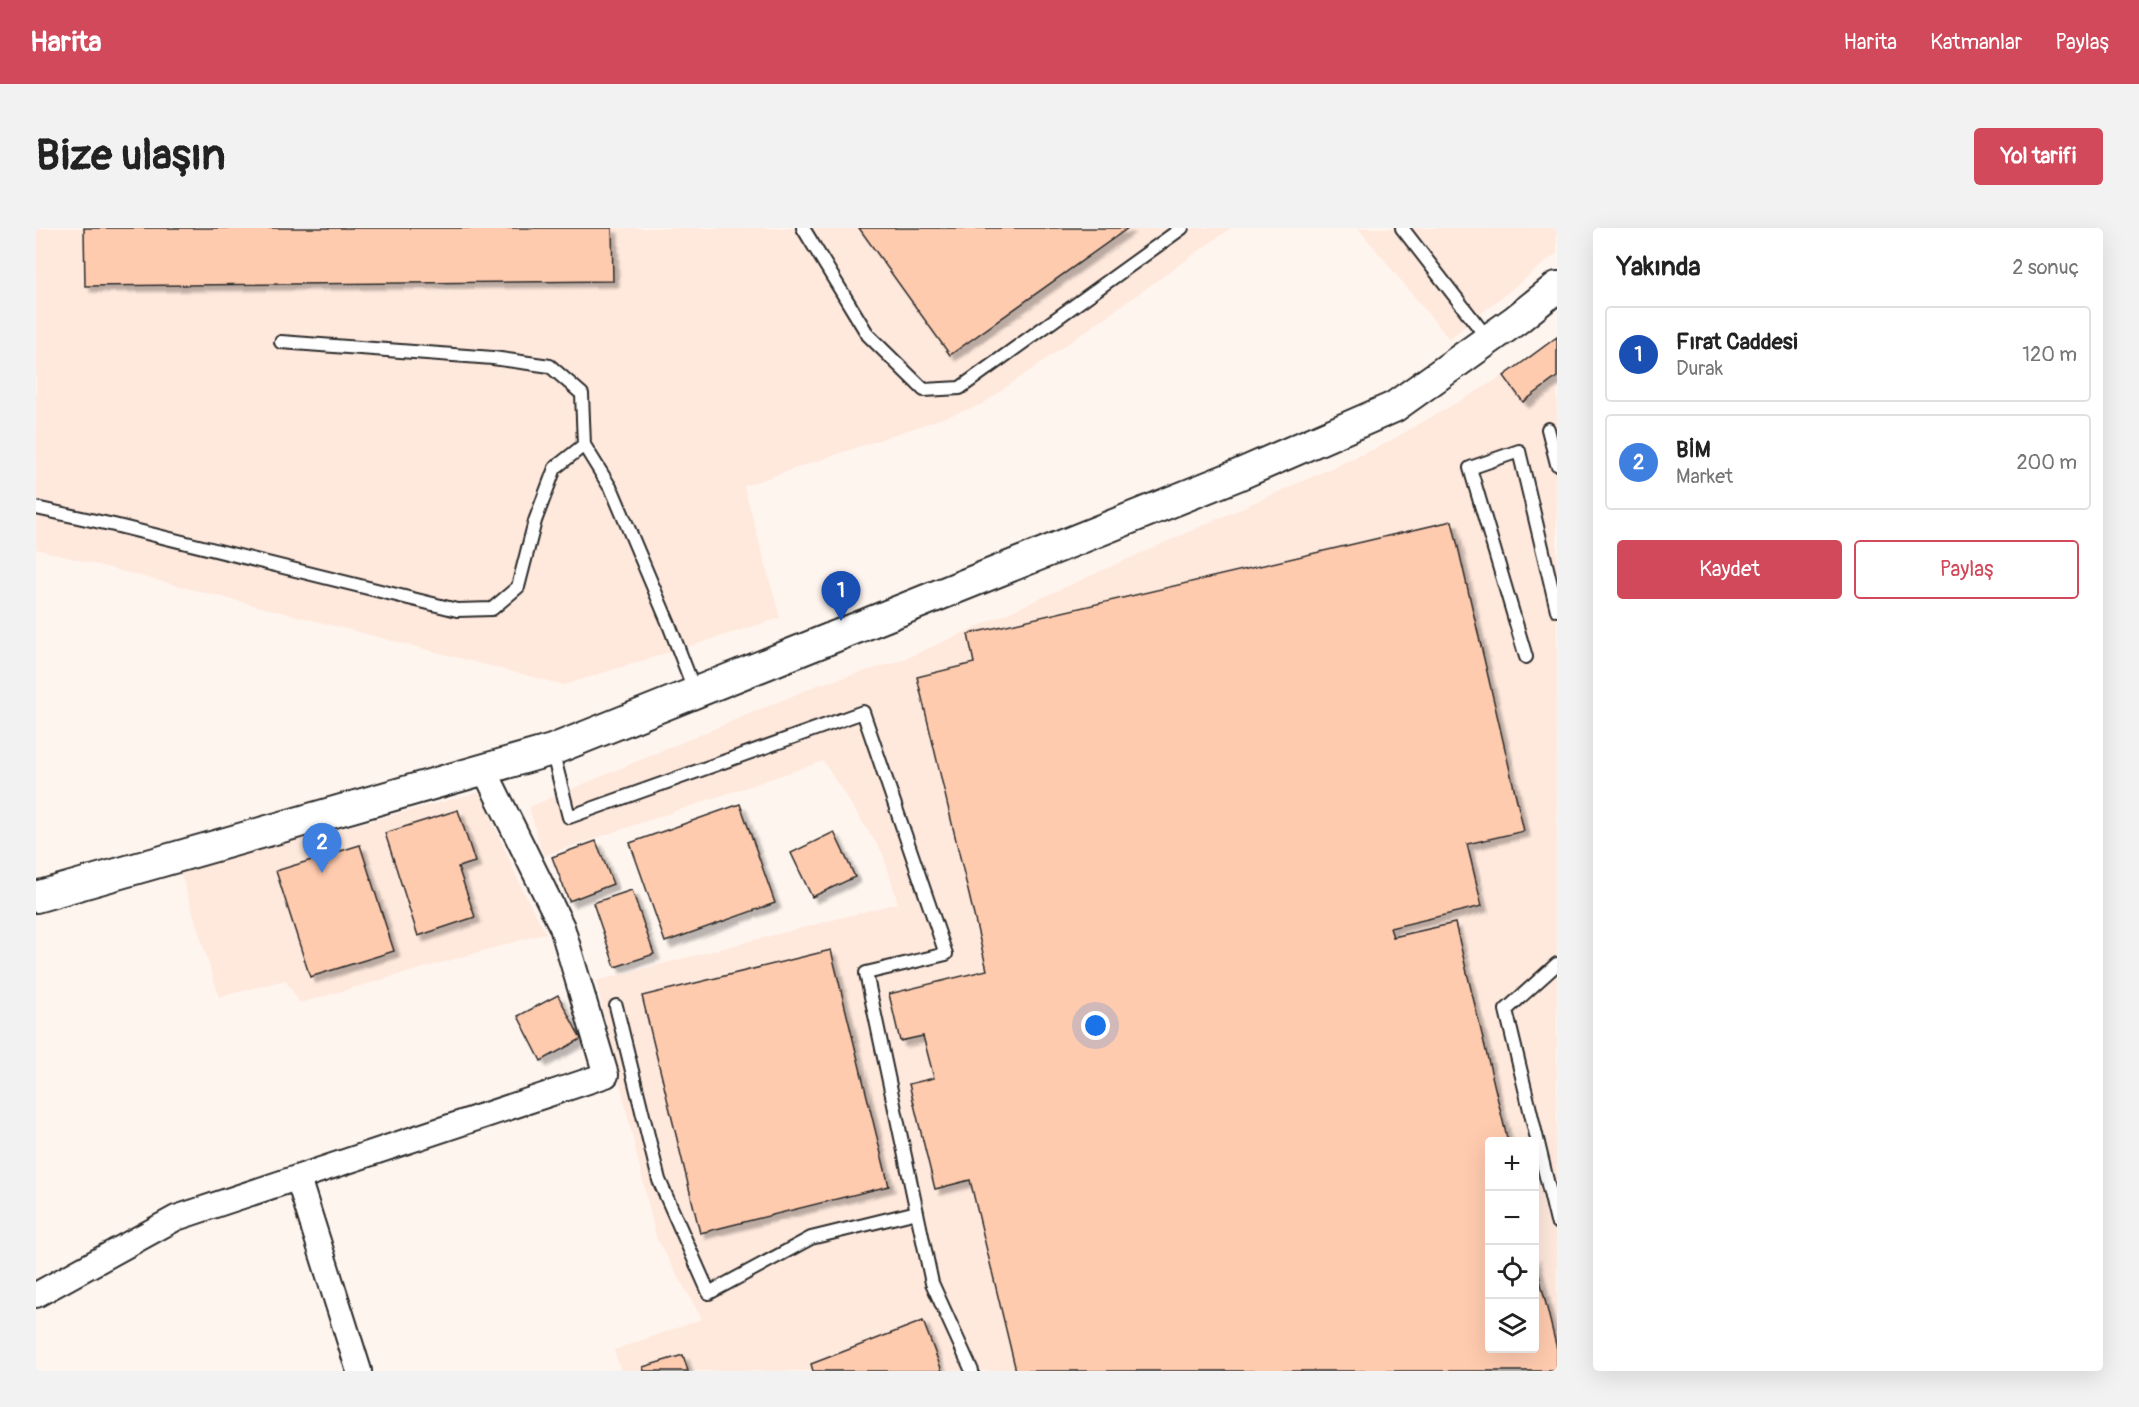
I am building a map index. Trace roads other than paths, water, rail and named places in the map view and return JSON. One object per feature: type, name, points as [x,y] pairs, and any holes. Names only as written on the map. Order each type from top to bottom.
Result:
[{"type":"street","points":[[36,897],[552,750],[1216,483],[1394,407],[1489,340],[1557,287]]},
{"type":"street","points":[[36,1294],[176,1218],[606,1075],[562,927],[484,769]]},
{"type":"street","points":[[297,1178],[359,1371]]},
{"type":"lane","points":[[803,228],[868,335],[924,390],[960,388],[1182,228]]},
{"type":"lane","points":[[1402,228],[1489,340]]},
{"type":"lane","points":[[281,342],[494,358],[549,366],[582,394],[584,445],[613,492],[695,692]]},
{"type":"lane","points":[[1548,429],[1557,464]]},
{"type":"lane","points":[[36,508],[114,525],[457,610],[492,609],[518,586],[535,521],[555,468],[584,445]]},
{"type":"lane","points":[[1526,657],[1470,468],[1519,451],[1557,610]]},
{"type":"lane","points":[[552,750],[569,817],[864,712],[946,954],[866,973],[932,1283],[972,1371]]},
{"type":"lane","points":[[1557,964],[1506,1010],[1557,1222]]},
{"type":"lane","points":[[616,1006],[659,1180],[709,1293],[811,1238],[917,1212]]},
{"type":"place","name":"Fırat Caddesi","points":[[841,621]]},
{"type":"place","name":"BİM","points":[[322,873]]}]
